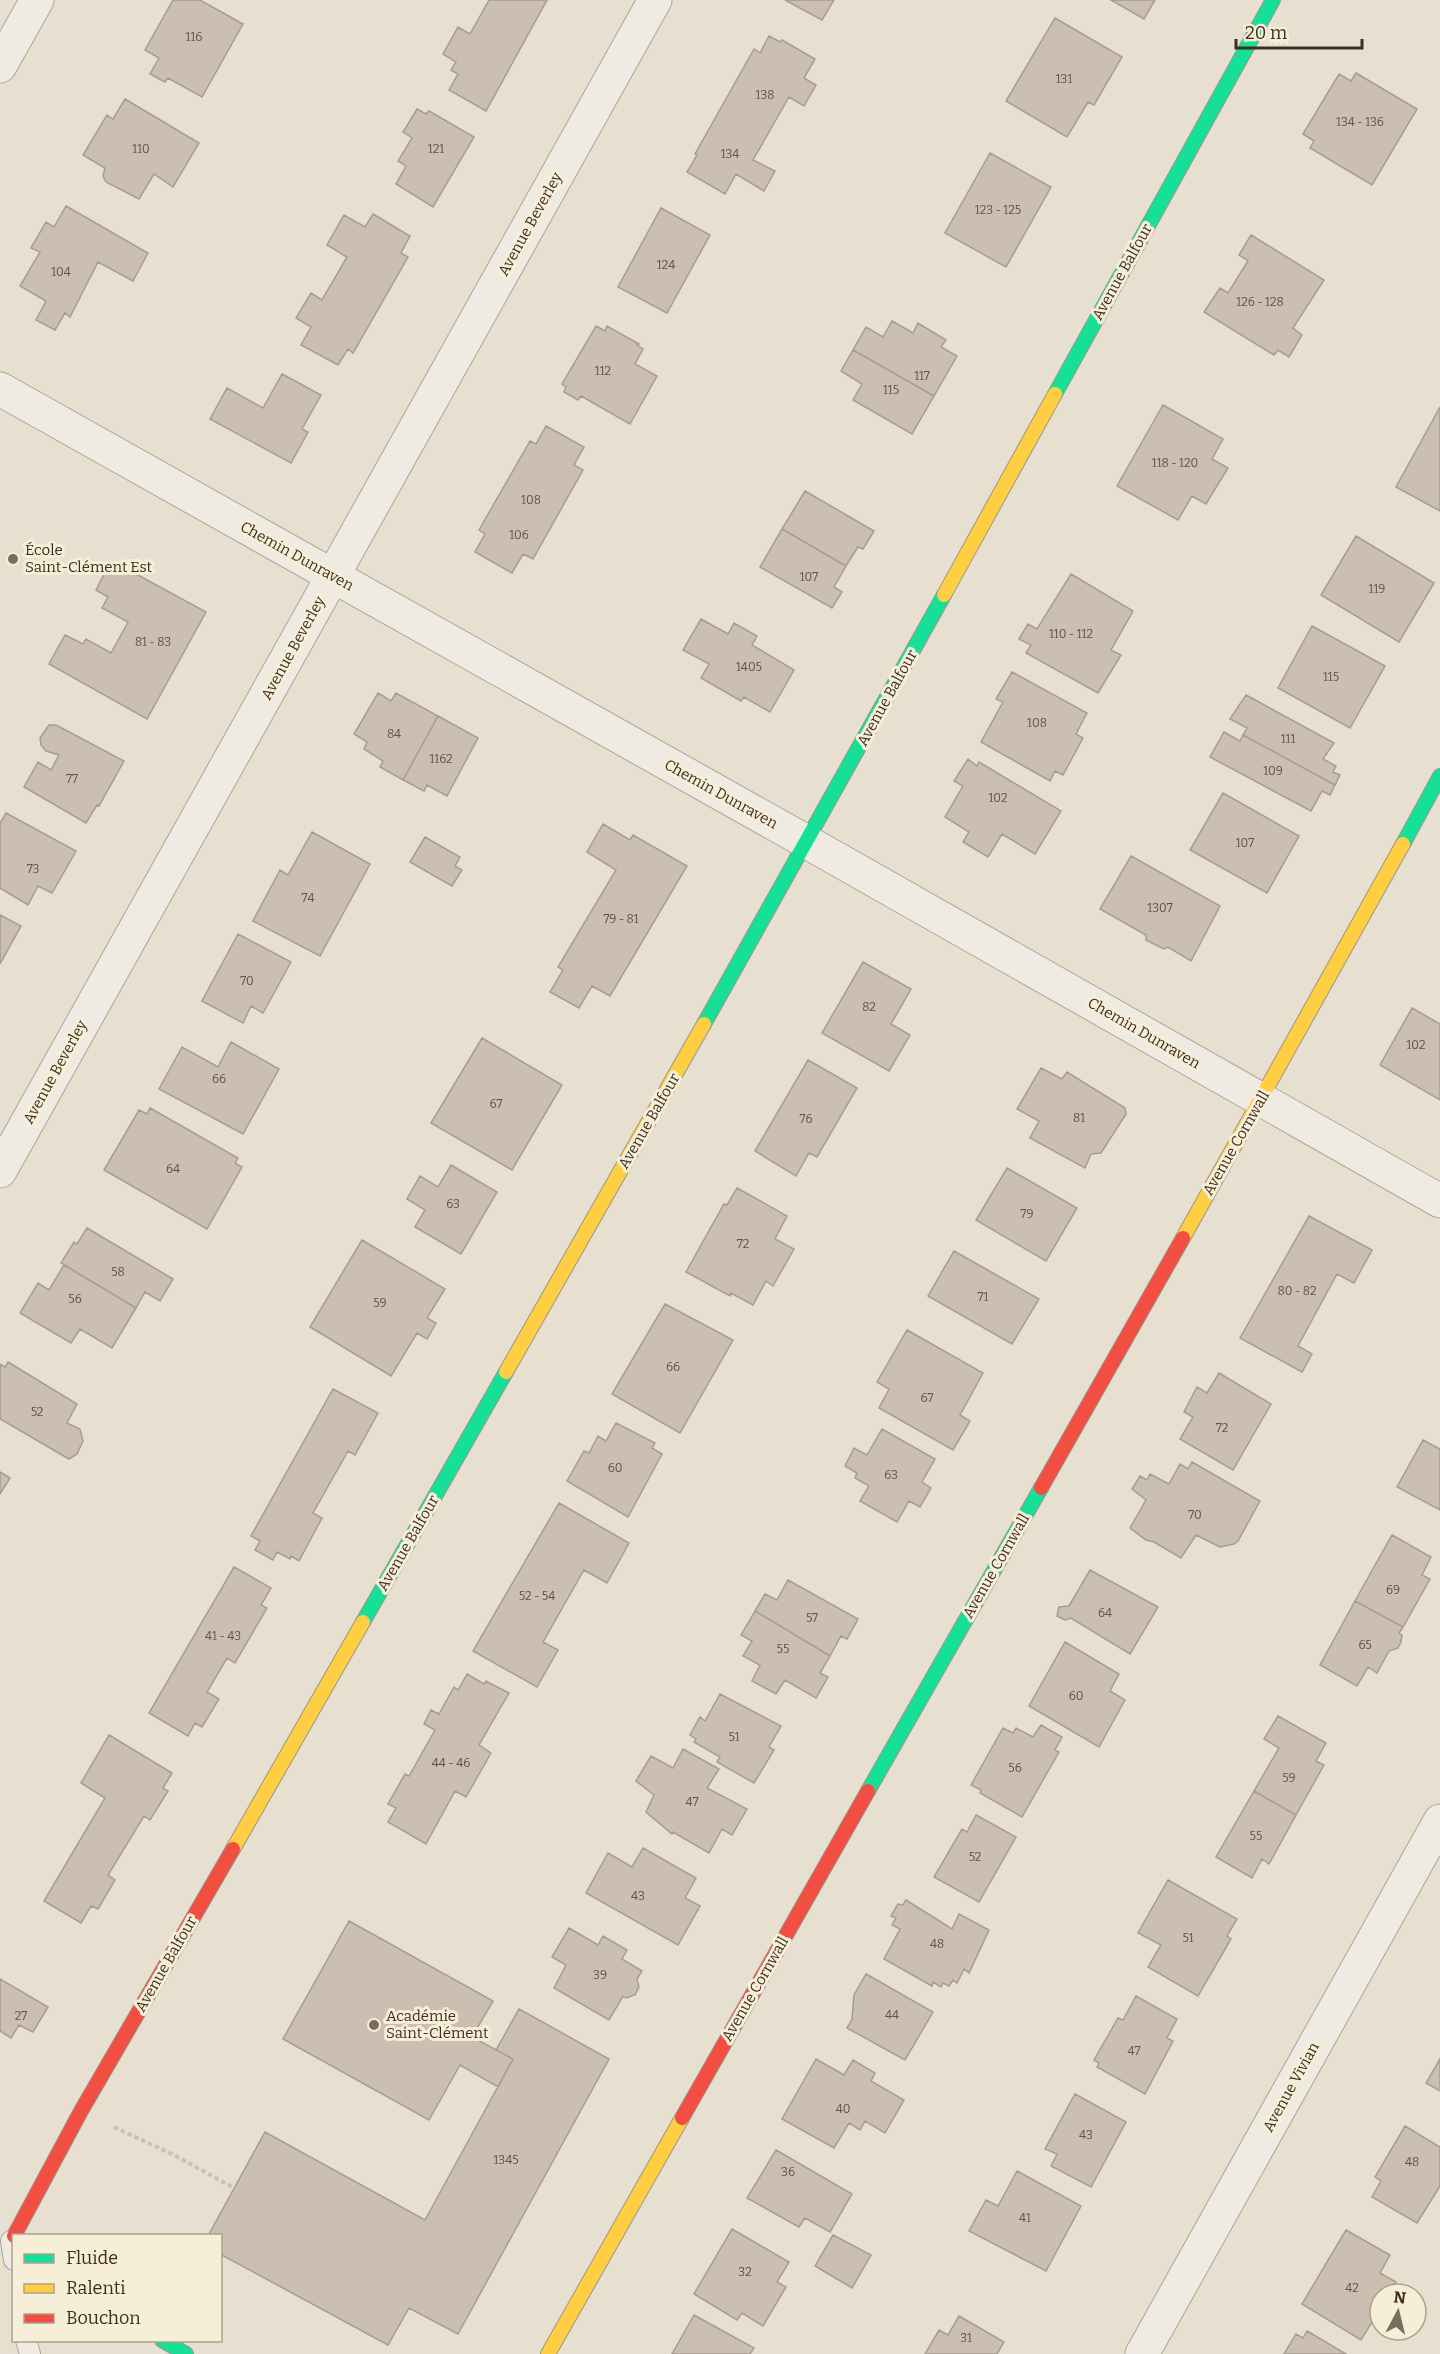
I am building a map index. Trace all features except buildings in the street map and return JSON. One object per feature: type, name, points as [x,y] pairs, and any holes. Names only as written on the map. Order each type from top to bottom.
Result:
[{"type":"street","points":[[0,66],[37,0]]},
{"type":"street","name":"Avenue Beverley","points":[[0,1171],[655,0]]},
{"type":"street","name":"Avenue Balfour","points":[[16,2234],[81,2111],[280,1768],[807,842],[1272,0]]},
{"type":"street","name":"Chemin Dunraven","points":[[0,389],[1440,1201]]},
{"type":"street","name":"Avenue Cornwall","points":[[548,2354],[1261,1100],[1440,776]]},
{"type":"street","name":"Avenue Vivian","points":[[1142,2354],[1440,1821]]},
{"type":"street","points":[[165,2342],[186,2354]]},
{"type":"path","points":[[81,2111],[174,2155],[234,2188]]},
{"type":"traffic: fast","points":[[1055,394],[1273,0]]},
{"type":"traffic: fast","points":[[704,1024],[944,595]]},
{"type":"traffic: fast","points":[[1403,844],[1440,776]]},
{"type":"traffic: fast","points":[[363,1622],[506,1372]]},
{"type":"traffic: fast","points":[[868,1791],[1041,1488]]},
{"type":"traffic: fast","points":[[165,2342],[186,2354]]},
{"type":"traffic: slow","points":[[944,595],[1055,394]]},
{"type":"traffic: slow","points":[[1183,1238],[1403,844]]},
{"type":"traffic: slow","points":[[506,1372],[704,1024]]},
{"type":"traffic: slow","points":[[233,1849],[363,1622]]},
{"type":"traffic: slow","points":[[548,2354],[682,2118]]},
{"type":"traffic: jam","points":[[1041,1488],[1183,1238]]},
{"type":"traffic: jam","points":[[682,2118],[868,1791]]},
{"type":"traffic: jam","points":[[15,2234],[81,2111],[233,1849]]},
{"type":"place","name":"École Saint-Clément Est","points":[[13,559]]},
{"type":"place","name":"Académie Saint-Clément","points":[[374,2025]]}]
